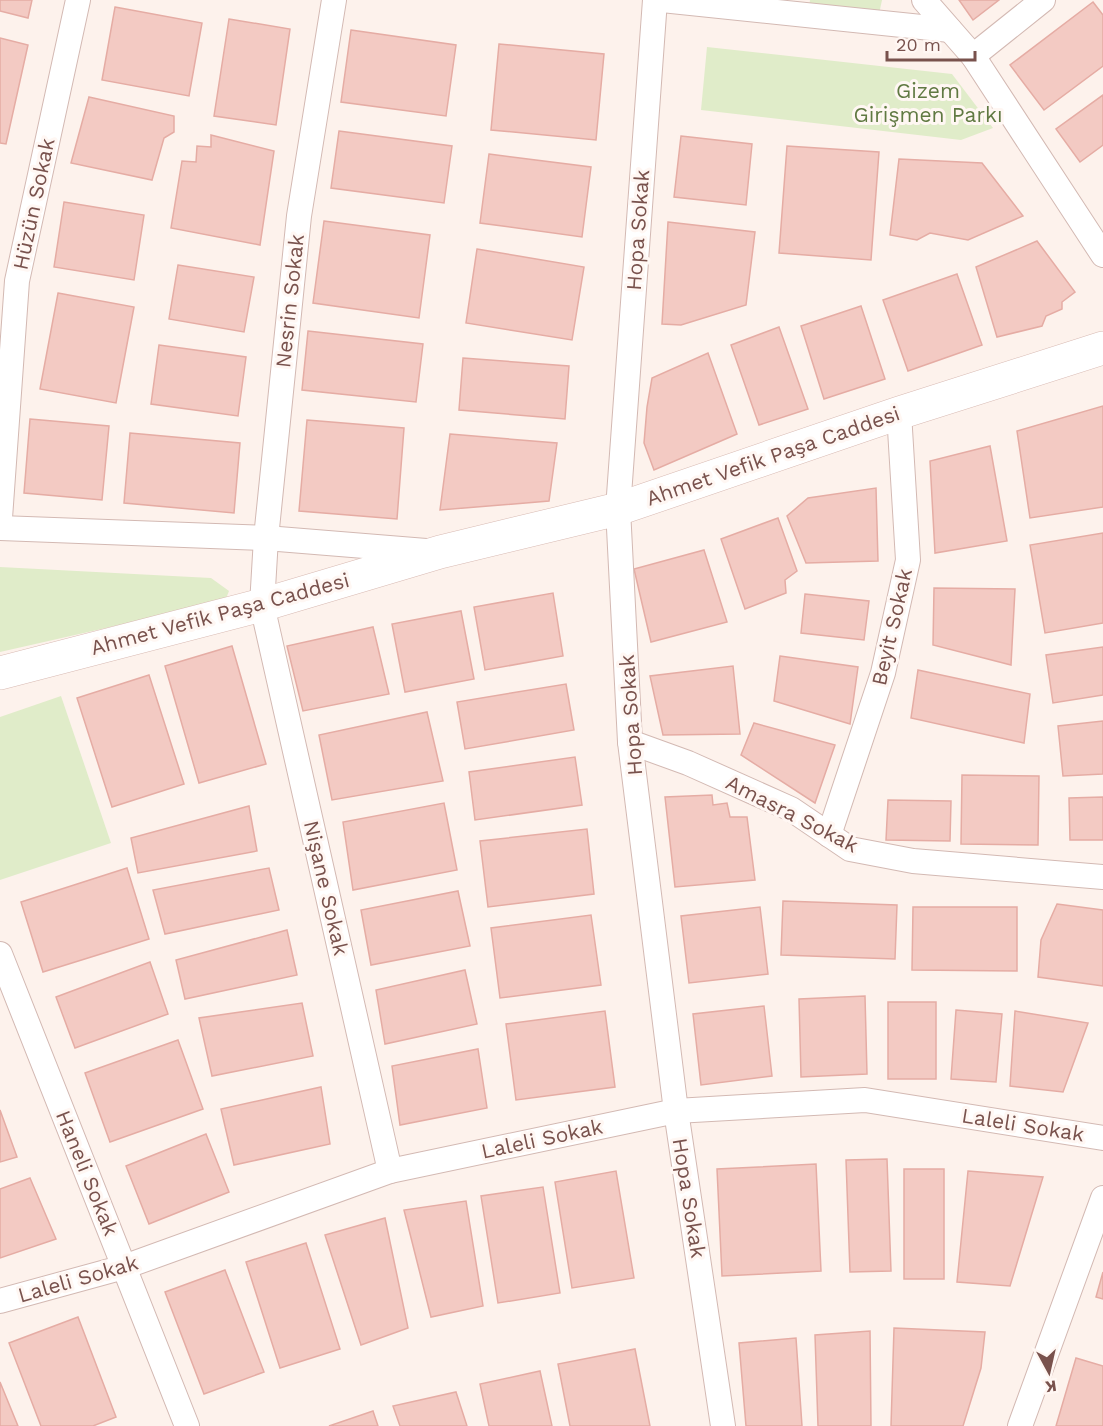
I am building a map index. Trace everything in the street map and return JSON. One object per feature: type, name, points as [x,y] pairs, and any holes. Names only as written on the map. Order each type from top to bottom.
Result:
[{"type":"street","name":"Hüzün Sokak","points":[[0,518],[17,281],[78,0]]},
{"type":"street","name":"Nesrin Sokak","points":[[262,605],[266,538],[299,216],[334,0]]},
{"type":"street","name":"Hopa Sokak","points":[[655,0],[618,509],[630,742],[676,1111],[723,1426]]},
{"type":"street","points":[[662,0],[950,30]]},
{"type":"street","points":[[924,0],[973,56],[1103,255]]},
{"type":"street","points":[[973,56],[1043,0]]},
{"type":"street","name":"Ahmet Vefik Paşa Caddesi","points":[[0,673],[262,605],[440,552],[618,509],[899,413],[1103,348]]},
{"type":"street","name":"Beyit Sokak","points":[[829,835],[883,673],[908,560],[899,413]]},
{"type":"street","name":"Ahmet Vefik Paşa Caddesi","points":[[0,528],[266,538],[440,552]]},
{"type":"street","name":"Nişane Sokak","points":[[262,605],[390,1172]]},
{"type":"street","name":"Amasra Sokak","points":[[630,742],[688,763],[791,809],[850,849],[913,861],[1103,877]]},
{"type":"street","name":"Haneli Sokak","points":[[0,954],[187,1426]]},
{"type":"street","name":"Laleli Sokak","points":[[0,1301],[124,1267],[390,1172],[676,1111],[865,1100],[1103,1138]]},
{"type":"street","points":[[1020,1426],[1103,1198]]},
{"type":"green space","points":[[810,0],[882,0],[879,14],[809,8]]},
{"type":"green space","name":"Gizem Girişmen Parkı","points":[[707,47],[952,74],[993,128],[961,140],[701,110]]},
{"type":"green space","points":[[0,567],[211,578],[229,591],[225,601],[0,652]]},
{"type":"green space","points":[[61,696],[111,843],[0,880],[0,717]]},
{"type":"building","points":[[0,0],[32,0],[28,18],[0,11]]},
{"type":"building","points":[[959,0],[999,0],[973,20]]},
{"type":"building","points":[[1093,2],[1103,15],[1103,66],[1044,110],[1010,65]]},
{"type":"building","points":[[115,7],[202,23],[189,96],[102,80]]},
{"type":"building","points":[[229,19],[290,29],[276,125],[214,116]]},
{"type":"building","points":[[351,30],[456,45],[446,116],[341,102]]},
{"type":"building","points":[[0,38],[28,45],[6,144],[0,143]]},
{"type":"building","points":[[499,44],[604,54],[596,140],[491,130]]},
{"type":"building","points":[[1103,95],[1103,145],[1080,162],[1056,129]]},
{"type":"building","points":[[89,97],[174,116],[174,132],[164,138],[152,180],[71,163]]},
{"type":"building","points":[[339,131],[452,146],[444,203],[331,188]]},
{"type":"building","points":[[211,135],[274,151],[260,245],[171,228],[182,161],[196,162],[197,146],[211,147]]},
{"type":"building","points":[[681,136],[752,144],[746,205],[674,197]]},
{"type":"building","points":[[787,146],[879,152],[871,260],[779,253]]},
{"type":"building","points":[[489,154],[591,167],[582,237],[480,223]]},
{"type":"building","points":[[899,159],[982,163],[1023,216],[968,240],[930,233],[917,240],[890,235]]},
{"type":"building","points":[[64,202],[144,215],[134,280],[54,267]]},
{"type":"building","points":[[324,221],[430,235],[419,318],[313,303]]},
{"type":"building","points":[[668,222],[755,232],[746,305],[681,325],[662,324]]},
{"type":"building","points":[[1037,241],[1075,292],[1062,302],[1062,309],[1046,316],[1042,326],[997,337],[976,267]]},
{"type":"building","points":[[477,249],[584,267],[572,340],[466,323]]},
{"type":"building","points":[[178,265],[254,277],[244,332],[169,319]]},
{"type":"building","points":[[957,274],[982,345],[908,371],[883,300]]},
{"type":"building","points":[[58,293],[134,307],[116,403],[40,389]]},
{"type":"building","points":[[861,306],[885,379],[824,399],[801,326]]},
{"type":"building","points":[[779,327],[808,409],[759,425],[731,345]]},
{"type":"building","points":[[308,331],[423,344],[416,402],[302,390]]},
{"type":"building","points":[[159,345],[246,357],[238,416],[151,404]]},
{"type":"building","points":[[708,353],[737,434],[654,470],[644,443],[652,378]]},
{"type":"building","points":[[463,358],[569,366],[565,419],[459,410]]},
{"type":"building","points":[[1103,406],[1103,507],[1030,518],[1017,431]]},
{"type":"building","points":[[30,419],[109,426],[102,500],[24,493]]},
{"type":"building","points":[[307,420],[404,428],[397,519],[299,511]]},
{"type":"building","points":[[130,433],[240,443],[234,513],[124,503]]},
{"type":"building","points":[[450,434],[557,443],[549,501],[440,510]]},
{"type":"building","points":[[990,446],[1007,541],[935,553],[930,461]]},
{"type":"building","points":[[876,488],[878,561],[806,563],[787,516],[808,498]]},
{"type":"building","points":[[778,518],[797,571],[785,580],[786,593],[745,609],[721,539]]},
{"type":"building","points":[[1103,533],[1103,623],[1045,633],[1030,545]]},
{"type":"building","points":[[704,550],[727,622],[651,642],[634,569]]},
{"type":"building","points":[[934,588],[1015,589],[1011,665],[933,645]]},
{"type":"building","points":[[553,593],[563,656],[485,670],[474,607]]},
{"type":"building","points":[[805,594],[869,601],[864,640],[801,633]]},
{"type":"building","points":[[461,611],[474,679],[405,692],[392,624]]},
{"type":"building","points":[[373,627],[389,694],[303,711],[287,646]]},
{"type":"building","points":[[232,646],[266,764],[199,783],[165,666]]},
{"type":"building","points":[[1103,647],[1103,695],[1053,703],[1046,655]]},
{"type":"building","points":[[780,656],[858,667],[850,724],[774,701]]},
{"type":"building","points":[[733,666],[740,734],[663,735],[650,676]]},
{"type":"building","points":[[918,670],[1030,694],[1024,743],[911,718]]},
{"type":"building","points":[[149,675],[184,784],[112,807],[77,698]]},
{"type":"building","points":[[566,684],[574,730],[465,749],[457,702]]},
{"type":"building","points":[[427,712],[443,781],[332,800],[319,735]]},
{"type":"building","points":[[1103,721],[1103,774],[1063,776],[1058,726]]},
{"type":"building","points":[[754,723],[835,745],[815,803],[741,755]]},
{"type":"building","points":[[575,757],[582,805],[475,820],[469,772]]},
{"type":"building","points":[[962,775],[1039,776],[1038,845],[961,844]]},
{"type":"building","points":[[712,795],[713,805],[727,803],[730,817],[747,817],[755,880],[675,887],[665,797]]},
{"type":"building","points":[[1103,797],[1103,840],[1070,840],[1069,798]]},
{"type":"building","points":[[888,800],[951,801],[950,841],[886,840]]},
{"type":"building","points":[[444,803],[457,870],[353,890],[343,822]]},
{"type":"building","points":[[249,806],[257,851],[138,873],[131,838]]},
{"type":"building","points":[[587,829],[594,894],[488,907],[480,841]]},
{"type":"building","points":[[127,868],[149,939],[43,972],[21,902]]},
{"type":"building","points":[[269,868],[279,910],[165,934],[153,890]]},
{"type":"building","points":[[458,891],[470,946],[371,965],[361,910]]},
{"type":"building","points":[[783,901],[897,905],[895,959],[781,955]]},
{"type":"building","points":[[1057,904],[1103,910],[1103,986],[1038,977],[1041,940]]},
{"type":"building","points":[[760,907],[768,974],[689,983],[681,916]]},
{"type":"building","points":[[913,907],[1017,907],[1017,971],[912,970]]},
{"type":"building","points":[[591,915],[601,985],[500,998],[491,928]]},
{"type":"building","points":[[287,930],[297,975],[185,999],[176,960]]},
{"type":"building","points":[[150,962],[168,1014],[75,1048],[56,997]]},
{"type":"building","points":[[465,970],[477,1024],[385,1044],[376,990]]},
{"type":"building","points":[[865,996],[867,1074],[801,1077],[799,999]]},
{"type":"building","points":[[888,1002],[936,1002],[936,1079],[888,1079]]},
{"type":"building","points":[[302,1003],[313,1056],[212,1076],[199,1018]]},
{"type":"building","points":[[764,1006],[772,1076],[701,1085],[693,1014]]},
{"type":"building","points":[[956,1010],[1002,1014],[996,1082],[951,1079]]},
{"type":"building","points":[[605,1011],[615,1087],[516,1100],[506,1024]]},
{"type":"building","points":[[1015,1011],[1088,1023],[1063,1092],[1010,1086]]},
{"type":"building","points":[[178,1040],[203,1109],[110,1142],[85,1073]]},
{"type":"building","points":[[478,1049],[487,1108],[400,1125],[392,1066]]},
{"type":"building","points":[[321,1087],[330,1144],[234,1165],[221,1109]]},
{"type":"building","points":[[0,1110],[17,1157],[0,1162]]},
{"type":"building","points":[[206,1134],[229,1192],[149,1224],[126,1166]]},
{"type":"building","points":[[887,1159],[891,1271],[850,1272],[846,1160]]},
{"type":"building","points":[[816,1164],[821,1271],[722,1276],[717,1169]]},
{"type":"building","points":[[904,1169],[944,1169],[944,1279],[904,1279]]},
{"type":"building","points":[[616,1171],[634,1278],[572,1288],[555,1182]]},
{"type":"building","points":[[968,1171],[1043,1177],[1010,1286],[957,1282]]},
{"type":"building","points":[[30,1178],[56,1239],[0,1258],[0,1189]]},
{"type":"building","points":[[543,1187],[560,1293],[498,1303],[481,1196]]},
{"type":"building","points":[[466,1201],[483,1306],[431,1317],[404,1210]]},
{"type":"building","points":[[385,1218],[408,1328],[361,1345],[325,1235]]},
{"type":"building","points":[[306,1243],[340,1349],[280,1368],[246,1262]]},
{"type":"building","points":[[225,1270],[264,1372],[204,1394],[165,1292]]},
{"type":"building","points":[[1103,1272],[1103,1299],[1096,1297]]},
{"type":"building","points":[[78,1317],[116,1417],[93,1426],[41,1426],[9,1343]]},
{"type":"building","points":[[894,1328],[985,1332],[981,1368],[963,1426],[891,1426]]},
{"type":"building","points":[[870,1331],[871,1426],[818,1426],[815,1335]]},
{"type":"building","points":[[796,1338],[802,1426],[746,1426],[739,1343]]},
{"type":"building","points":[[635,1349],[650,1426],[570,1426],[558,1364]]},
{"type":"building","points":[[1076,1358],[1103,1366],[1103,1426],[1056,1426]]},
{"type":"building","points":[[540,1371],[552,1426],[489,1426],[480,1384]]},
{"type":"building","points":[[0,1382],[18,1426],[0,1426]]},
{"type":"building","points":[[456,1392],[467,1426],[400,1426],[393,1406]]},
{"type":"building","points":[[373,1411],[378,1426],[329,1426]]}]
